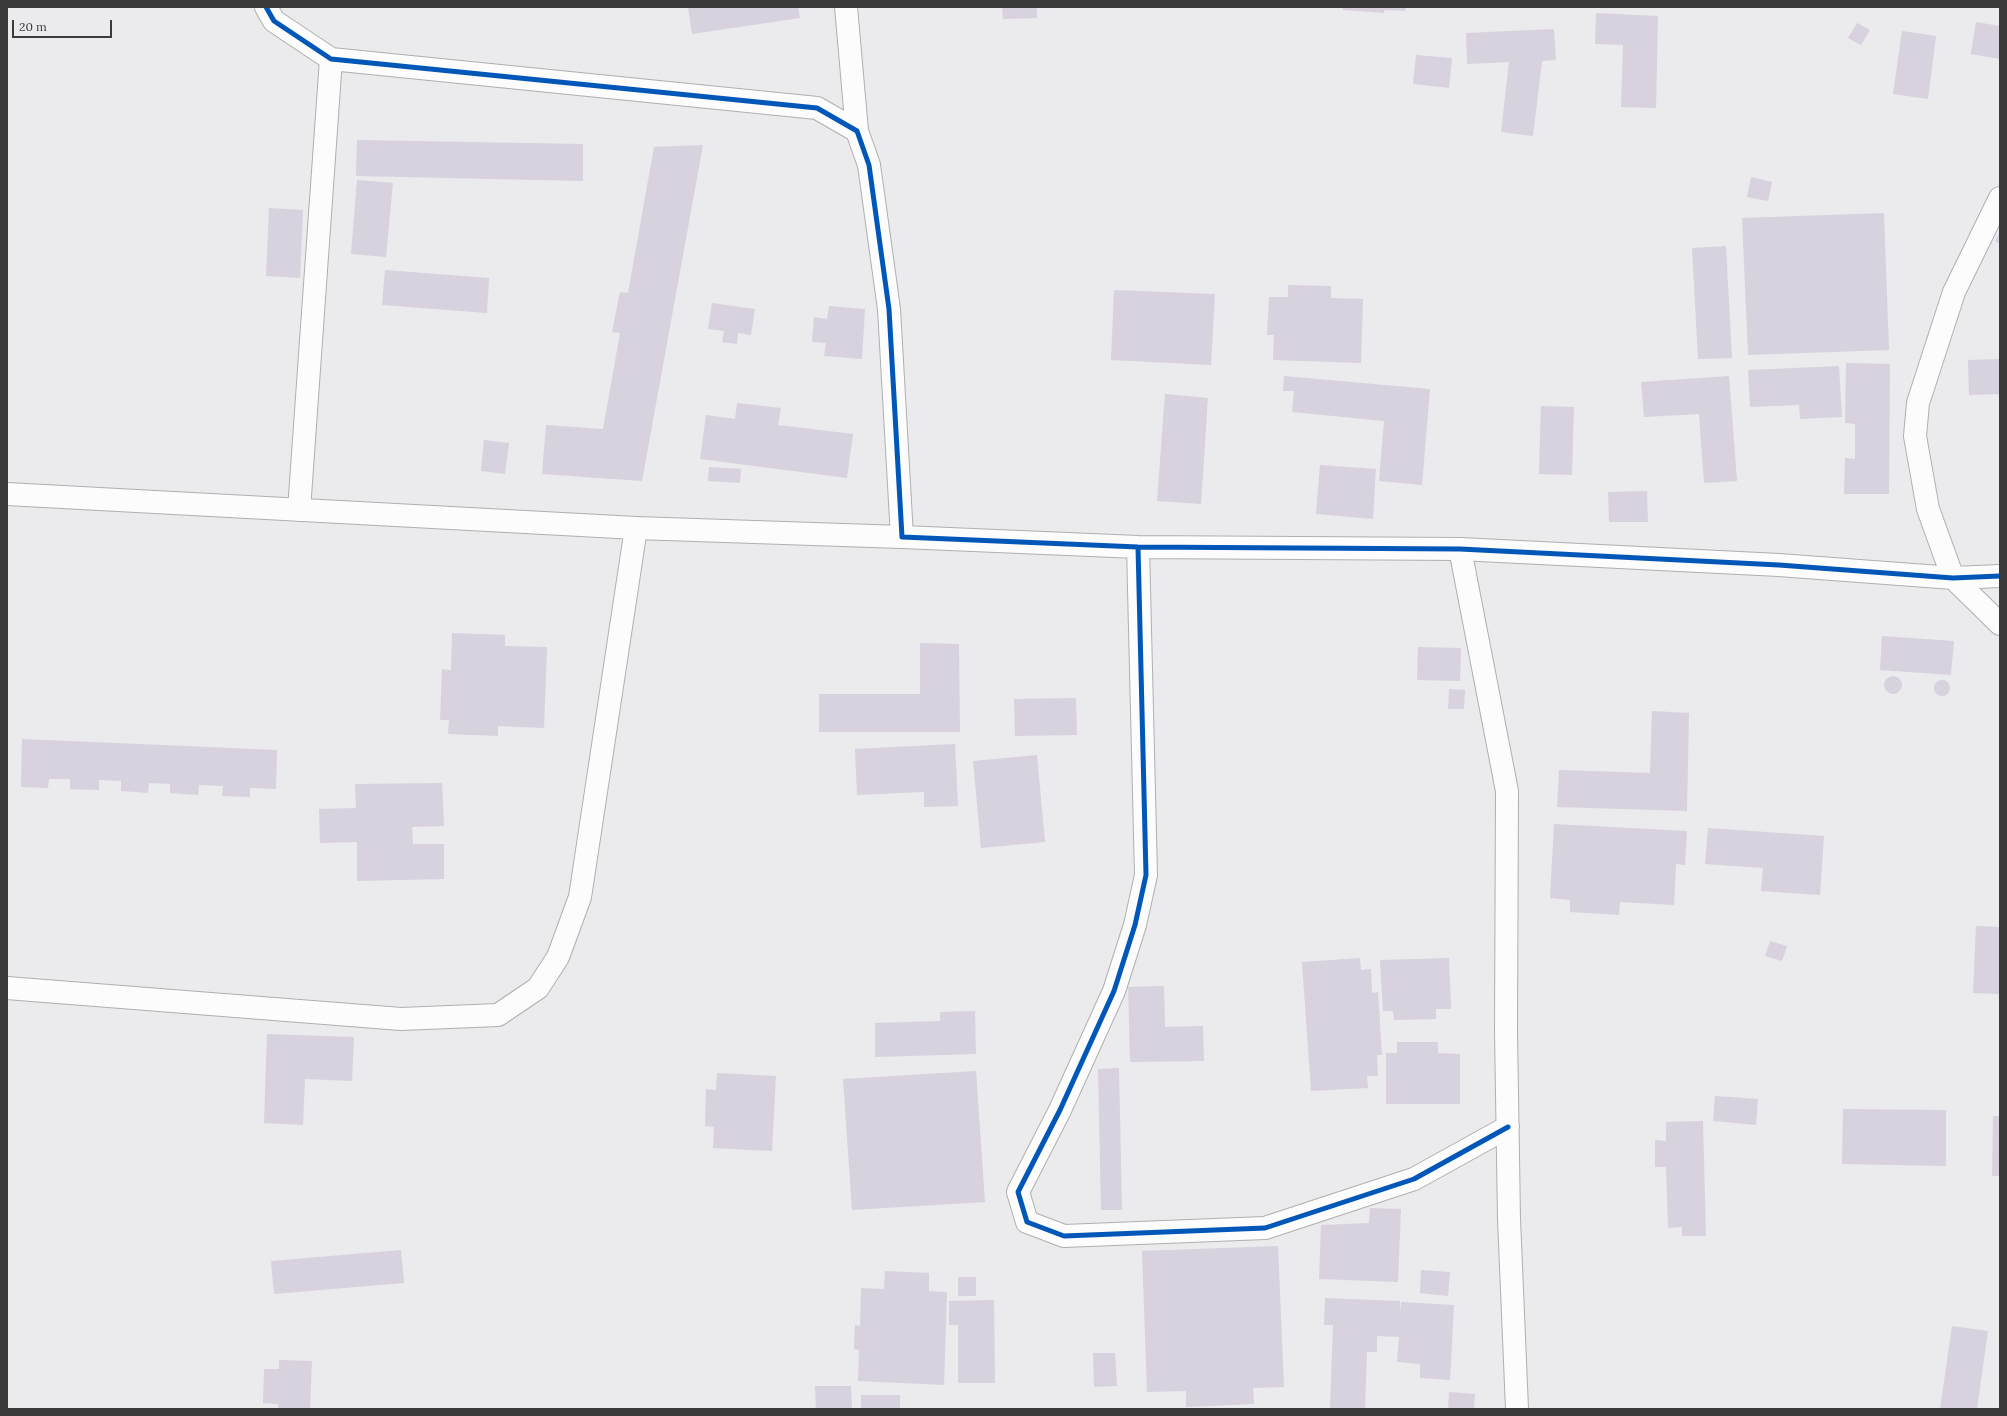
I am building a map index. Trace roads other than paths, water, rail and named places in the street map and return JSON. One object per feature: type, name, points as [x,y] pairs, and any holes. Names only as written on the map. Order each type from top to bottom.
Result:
[{"type":"street","points":[[266,7],[274,21],[331,59],[817,108],[857,131]]},
{"type":"street","points":[[846,7],[857,131],[869,165],[889,309],[902,537]]},
{"type":"street","points":[[298,510],[331,59]]},
{"type":"street","points":[[2000,198],[1954,292],[1918,403],[1915,436],[1928,509],[1954,578],[2000,624]]},
{"type":"street","points":[[7,494],[636,528],[1138,547],[1460,549],[1779,565],[1954,578],[2000,576]]},
{"type":"street","points":[[7,988],[402,1019],[498,1015],[538,988],[558,957],[580,897],[636,528]]},
{"type":"street","points":[[1138,547],[1146,875],[1135,925],[1114,991],[1060,1110],[1018,1192],[1027,1222],[1064,1236],[1265,1228],[1414,1179],[1508,1128]]},
{"type":"street","points":[[1460,549],[1507,791],[1510,1279],[1516,1409]]}]
